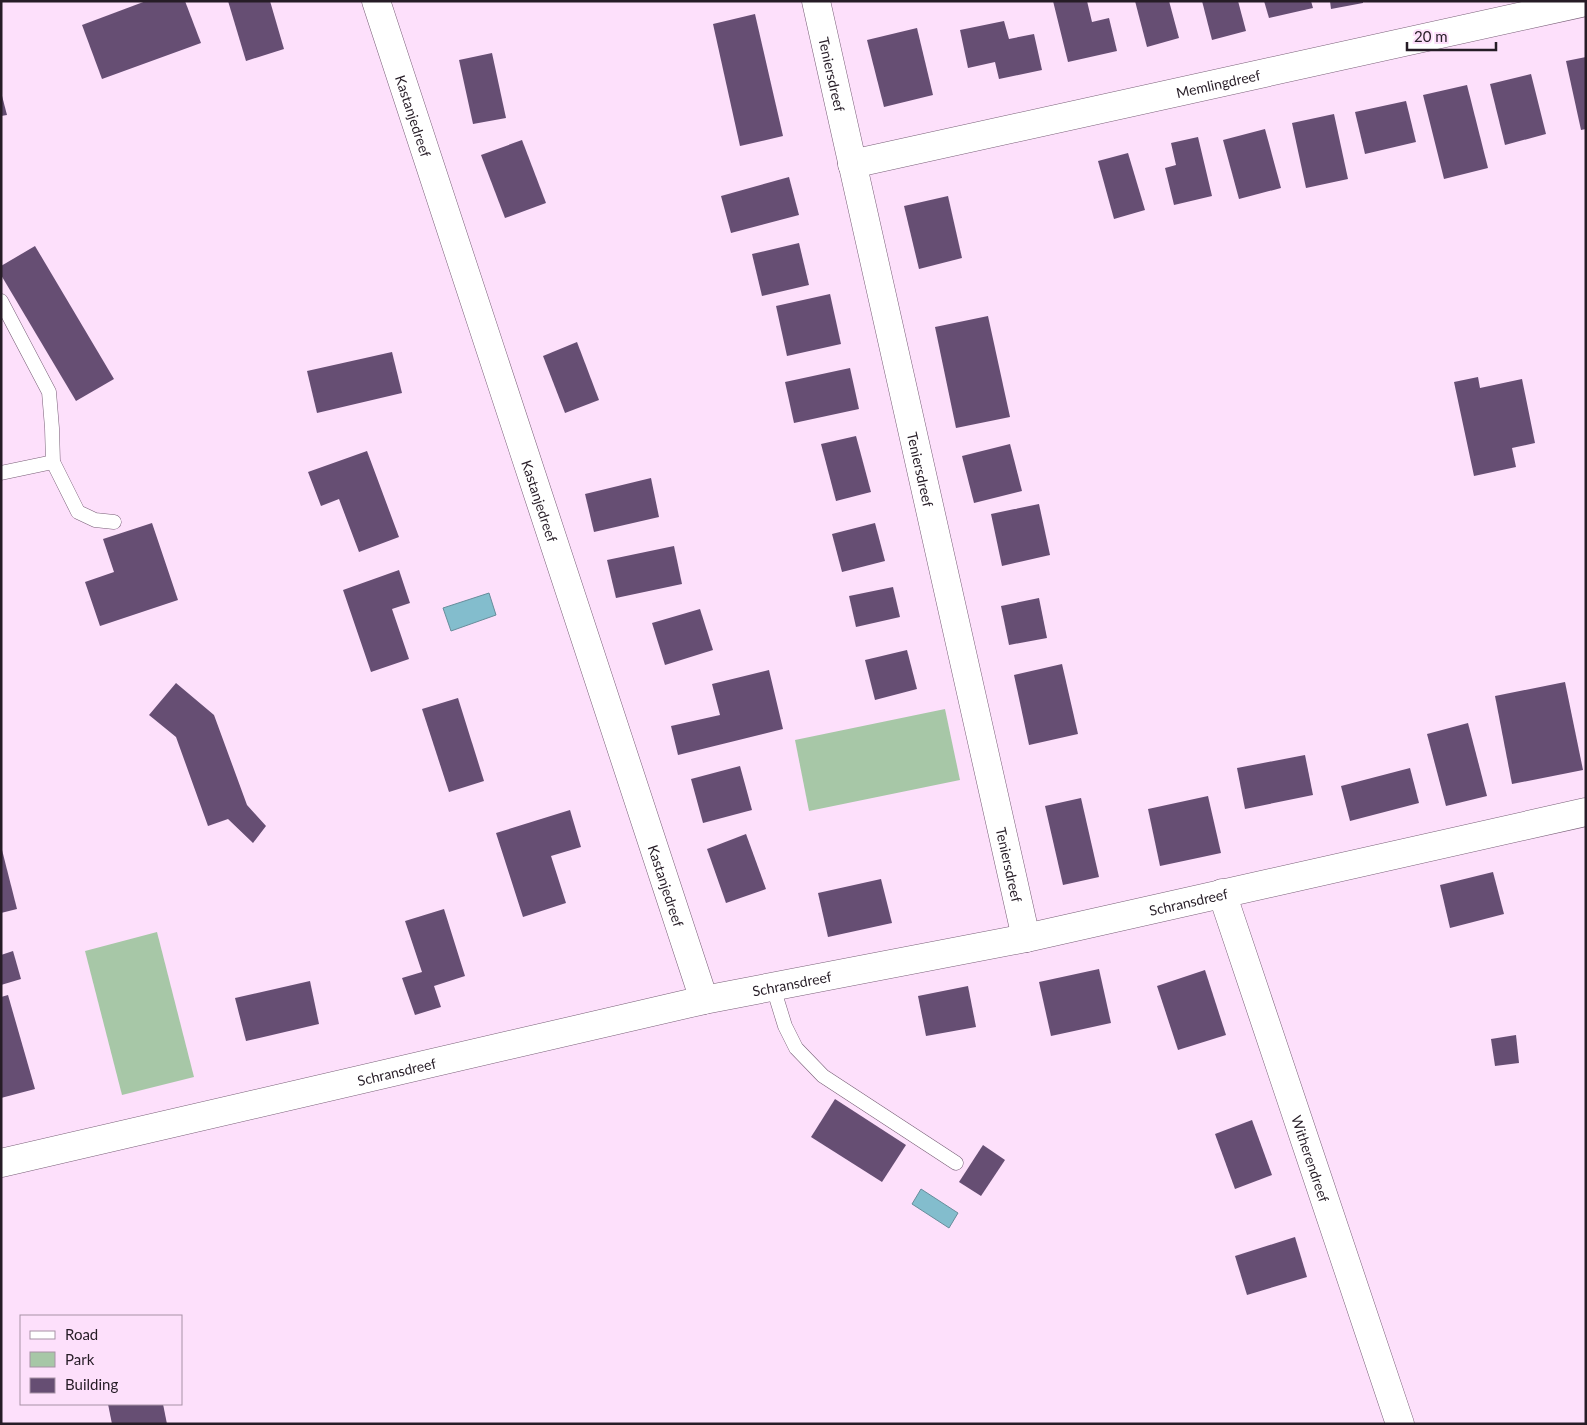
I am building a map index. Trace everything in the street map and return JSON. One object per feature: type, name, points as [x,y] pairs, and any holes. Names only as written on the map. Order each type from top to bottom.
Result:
[{"type":"street","name":"Kastanjedreef","points":[[376,1],[704,1000]]},
{"type":"street","name":"Teniersdreef","points":[[816,1],[1026,938]]},
{"type":"street","name":"Memlingdreef","points":[[852,164],[1586,2]]},
{"type":"street","name":"Schransdreef","points":[[1,1163],[704,1000],[1026,938],[1586,812]]},
{"type":"street","name":"Witherendreef","points":[[1222,893],[1400,1424]]},
{"type":"lane","points":[[1,301],[49,392],[53,462],[78,512],[95,520],[114,522]]},
{"type":"lane","points":[[1,473],[53,462]]},
{"type":"lane","points":[[773,987],[786,1026],[796,1048],[823,1076],[956,1163]]},
{"type":"green space","points":[[945,709],[960,780],[809,811],[795,740]]},
{"type":"green space","points":[[157,932],[194,1077],[122,1095],[85,951]]},
{"type":"water","points":[[489,593],[496,615],[451,631],[443,608]]},
{"type":"water","points":[[921,1189],[958,1213],[949,1228],[912,1204]]},
{"type":"building","points":[[146,1],[185,1],[201,43],[102,79],[82,25]]},
{"type":"building","points":[[228,1],[270,1],[284,49],[246,61]]},
{"type":"building","points":[[1053,1],[1087,1],[1092,22],[1109,18],[1117,51],[1068,62]]},
{"type":"building","points":[[1135,1],[1169,1],[1179,38],[1147,47]]},
{"type":"building","points":[[1202,1],[1238,1],[1246,31],[1212,40]]},
{"type":"building","points":[[1264,1],[1311,1],[1313,8],[1269,18]]},
{"type":"building","points":[[1330,1],[1363,1],[1363,3],[1331,9]]},
{"type":"building","points":[[755,14],[783,136],[740,146],[713,24]]},
{"type":"building","points":[[1004,21],[1009,39],[1034,34],[1042,70],[999,79],[995,62],[968,68],[960,30]]},
{"type":"building","points":[[917,28],[933,95],[884,107],[867,40]]},
{"type":"building","points":[[492,53],[506,118],[473,124],[459,60]]},
{"type":"building","points":[[1586,57],[1586,129],[1581,130],[1566,61]]},
{"type":"building","points":[[1531,74],[1546,134],[1505,145],[1490,84]]},
{"type":"building","points":[[1467,85],[1488,168],[1444,179],[1423,95]]},
{"type":"building","points":[[1,92],[7,115],[1,116]]},
{"type":"building","points":[[1406,101],[1416,142],[1365,154],[1355,112]]},
{"type":"building","points":[[1334,114],[1348,179],[1306,188],[1292,123]]},
{"type":"building","points":[[1265,129],[1281,188],[1239,199],[1223,140]]},
{"type":"building","points":[[1198,137],[1212,196],[1174,205],[1165,168],[1176,165],[1171,143]]},
{"type":"building","points":[[522,140],[546,203],[505,218],[481,155]]},
{"type":"building","points":[[1128,153],[1145,210],[1114,219],[1098,161]]},
{"type":"building","points":[[789,177],[799,215],[731,233],[721,196]]},
{"type":"building","points":[[948,196],[962,258],[919,269],[904,206]]},
{"type":"building","points":[[799,243],[809,285],[762,296],[752,254]]},
{"type":"building","points":[[35,246],[114,379],[76,401],[1,275],[1,266]]},
{"type":"building","points":[[830,294],[841,344],[787,356],[776,306]]},
{"type":"building","points":[[988,316],[1010,417],[956,428],[935,327]]},
{"type":"building","points":[[577,342],[599,400],[565,413],[543,356]]},
{"type":"building","points":[[392,352],[402,393],[317,413],[307,371]]},
{"type":"building","points":[[850,368],[859,409],[794,423],[785,382]]},
{"type":"building","points":[[1478,377],[1480,388],[1522,379],[1535,443],[1512,448],[1516,467],[1474,476],[1454,382]]},
{"type":"building","points":[[856,436],[871,492],[836,501],[821,444]]},
{"type":"building","points":[[1010,444],[1022,491],[974,503],[962,456]]},
{"type":"building","points":[[367,451],[399,537],[359,552],[339,499],[321,506],[308,472]]},
{"type":"building","points":[[651,478],[659,517],[594,532],[585,494]]},
{"type":"building","points":[[1039,504],[1050,555],[1002,566],[991,514]]},
{"type":"building","points":[[152,523],[178,600],[100,626],[85,582],[114,572],[103,539]]},
{"type":"building","points":[[875,523],[885,561],[842,572],[832,534]]},
{"type":"building","points":[[674,546],[682,584],[616,598],[607,560]]},
{"type":"building","points":[[399,570],[410,603],[392,609],[409,659],[371,672],[343,590]]},
{"type":"building","points":[[893,587],[900,617],[856,627],[849,596]]},
{"type":"building","points":[[1039,598],[1047,638],[1009,645],[1001,606]]},
{"type":"building","points":[[700,609],[713,650],[665,665],[652,623]]},
{"type":"building","points":[[907,650],[917,689],[875,700],[865,660]]},
{"type":"building","points":[[1062,664],[1078,734],[1029,745],[1014,675]]},
{"type":"building","points":[[769,670],[783,729],[678,755],[671,726],[720,715],[712,684]]},
{"type":"building","points":[[1565,682],[1583,770],[1512,784],[1495,696]]},
{"type":"building","points":[[176,683],[214,715],[247,805],[266,826],[253,843],[228,819],[208,826],[176,737],[149,715]]},
{"type":"building","points":[[458,698],[484,781],[449,792],[422,709]]},
{"type":"building","points":[[1468,723],[1487,796],[1446,806],[1427,734]]},
{"type":"building","points":[[1305,755],[1313,795],[1245,809],[1237,768]]},
{"type":"building","points":[[740,766],[752,810],[703,823],[691,779]]},
{"type":"building","points":[[1410,768],[1419,803],[1350,821],[1341,786]]},
{"type":"building","points":[[1208,796],[1221,853],[1160,866],[1148,809]]},
{"type":"building","points":[[1081,798],[1099,877],[1063,885],[1045,806]]},
{"type":"building","points":[[570,810],[581,847],[551,856],[566,903],[523,917],[496,833]]},
{"type":"building","points":[[746,834],[766,889],[726,903],[707,849]]},
{"type":"building","points":[[1,846],[17,909],[1,913]]},
{"type":"building","points":[[1493,872],[1504,914],[1450,928],[1440,885]]},
{"type":"building","points":[[881,879],[892,923],[828,937],[818,893]]},
{"type":"building","points":[[444,909],[465,976],[434,986],[441,1007],[415,1015],[402,978],[422,972],[405,921]]},
{"type":"building","points":[[13,951],[21,979],[1,985],[1,955]]},
{"type":"building","points":[[1099,969],[1111,1023],[1051,1036],[1039,982]]},
{"type":"building","points":[[1205,970],[1226,1035],[1178,1050],[1157,986]]},
{"type":"building","points":[[310,981],[319,1024],[246,1041],[235,998]]},
{"type":"building","points":[[968,986],[976,1027],[926,1036],[918,996]]},
{"type":"building","points":[[8,995],[35,1089],[1,1098],[1,997]]},
{"type":"building","points":[[1516,1035],[1519,1063],[1495,1066],[1491,1039]]},
{"type":"building","points":[[835,1099],[906,1145],[882,1182],[811,1137]]},
{"type":"building","points":[[1252,1120],[1272,1175],[1235,1189],[1215,1134]]},
{"type":"building","points":[[983,1145],[1005,1160],[981,1196],[959,1182]]},
{"type":"building","points":[[1295,1237],[1307,1277],[1247,1295],[1235,1256]]},
{"type":"building","points":[[108,1405],[163,1405],[167,1424],[112,1424]]}]
